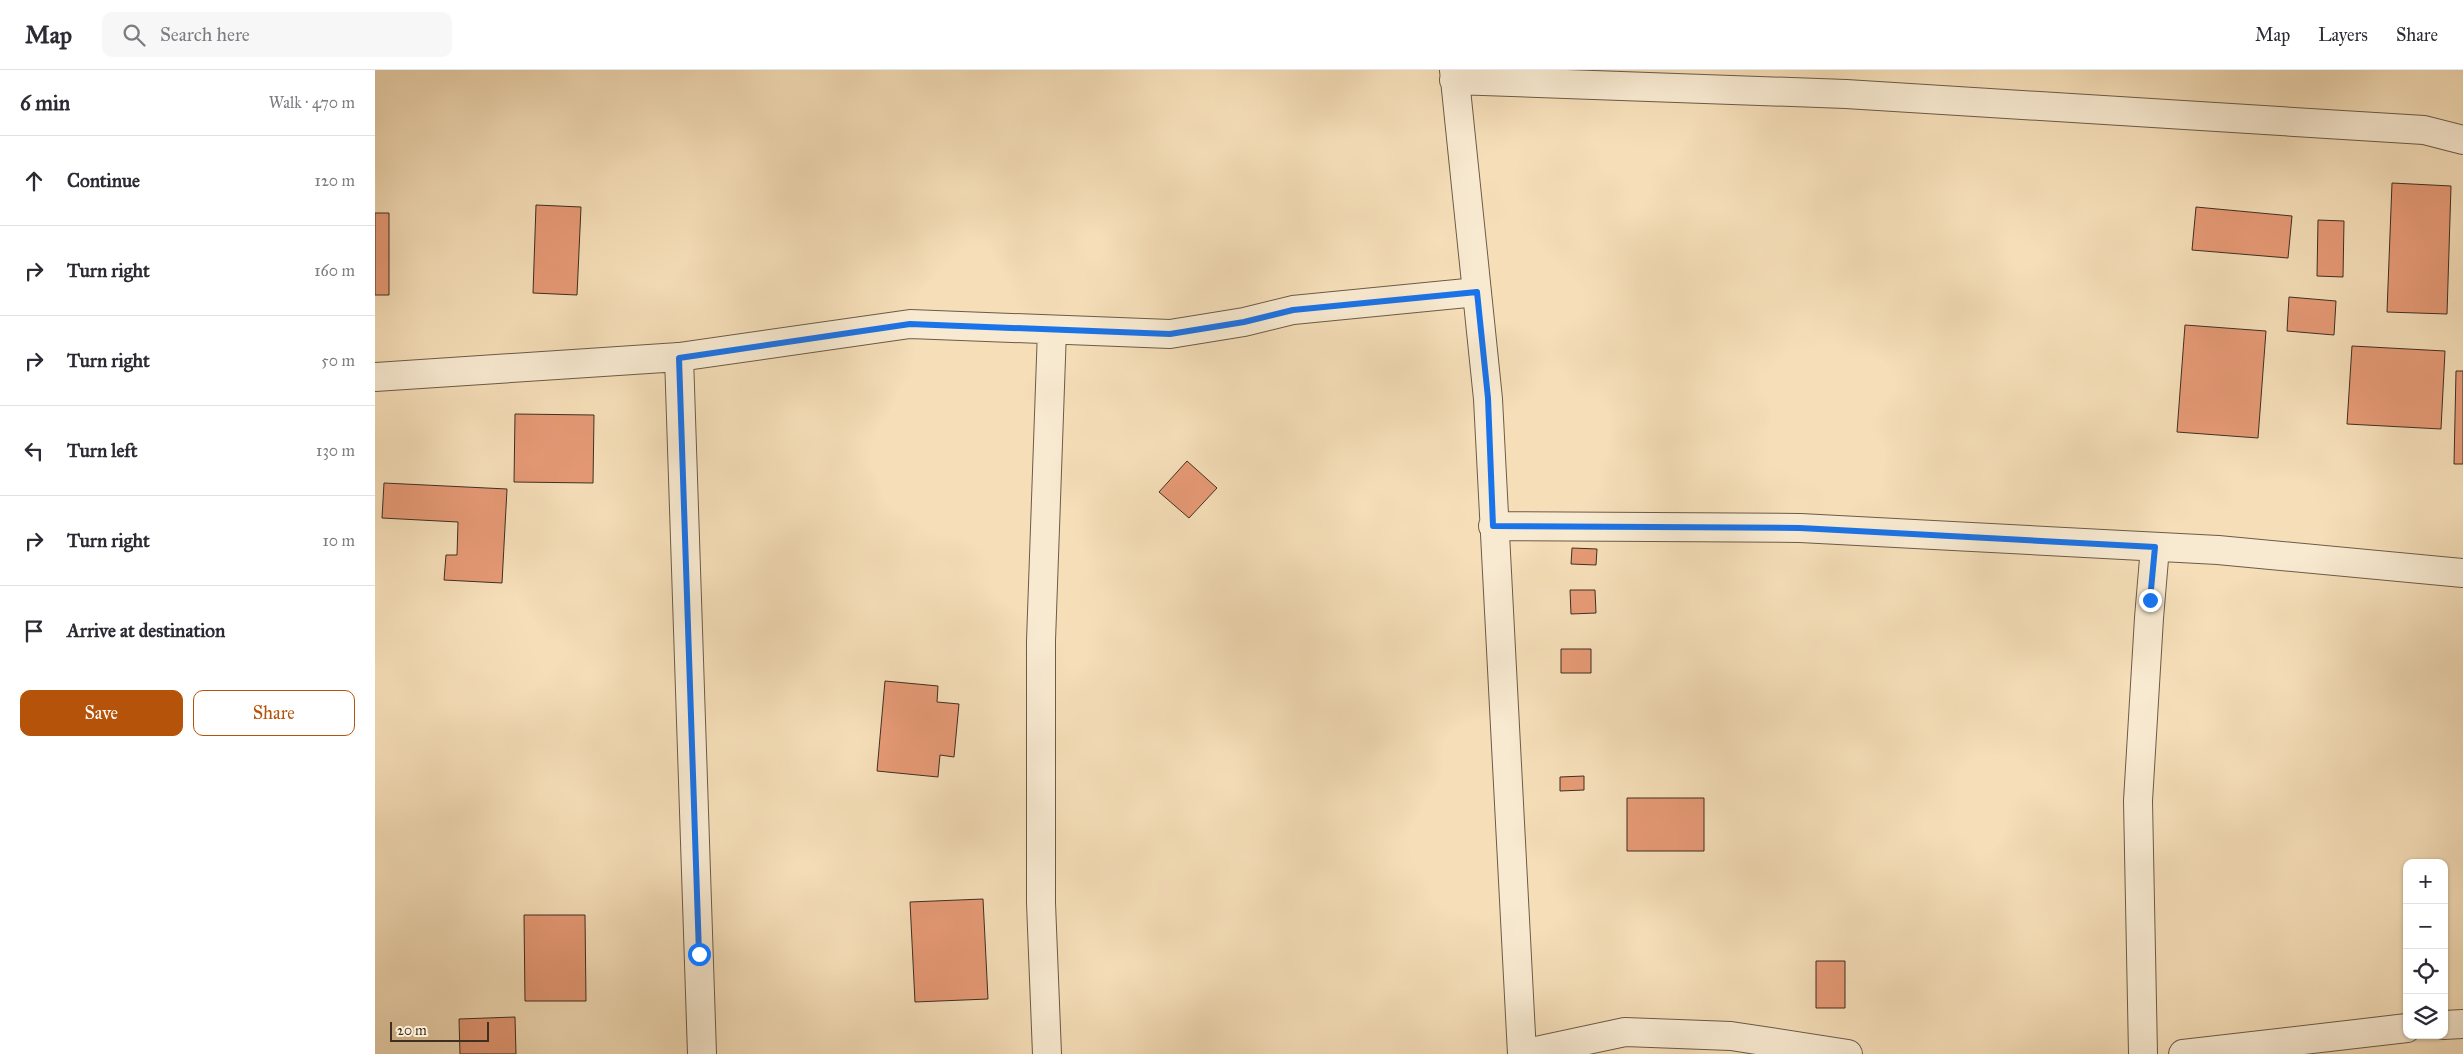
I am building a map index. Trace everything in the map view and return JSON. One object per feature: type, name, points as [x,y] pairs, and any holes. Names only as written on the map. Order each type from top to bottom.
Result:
[{"type":"street","points":[[1849,1054],[1731,1036],[1625,1032],[1522,1054],[1493,526],[1488,398],[1454,75],[1846,94],[2425,130],[2463,140]]},
{"type":"street","points":[[375,377],[679,358],[910,324],[1170,334],[1225,326],[1293,310],[1477,292]]},
{"type":"street","points":[[1047,1054],[1041,903],[1041,641],[1052,330]]},
{"type":"street","points":[[679,358],[702,1054]]},
{"type":"street","points":[[1493,526],[1800,528],[2218,550],[2463,573]]},
{"type":"street","points":[[2143,1054],[2138,802],[2155,547]]},
{"type":"street","points":[[2448,1025],[2463,1024]]},
{"type":"street","points":[[2183,1054],[2348,1044],[2403,1029]]},
{"type":"building","points":[[2392,183],[2451,186],[2447,314],[2387,312]]},
{"type":"building","points":[[536,205],[581,207],[577,295],[533,293]]},
{"type":"building","points":[[2196,207],[2292,216],[2288,258],[2192,250]]},
{"type":"building","points":[[375,213],[389,213],[389,295],[375,295]]},
{"type":"building","points":[[2318,220],[2344,221],[2343,277],[2317,276]]},
{"type":"building","points":[[2289,297],[2336,301],[2334,335],[2287,331]]},
{"type":"building","points":[[2185,325],[2266,331],[2258,438],[2177,432]]},
{"type":"building","points":[[2352,346],[2445,351],[2441,429],[2347,424]]},
{"type":"building","points":[[2456,371],[2463,371],[2463,464],[2454,464]]},
{"type":"building","points":[[515,414],[594,415],[593,483],[514,482]]},
{"type":"building","points":[[1187,461],[1217,488],[1189,518],[1159,492]]},
{"type":"building","points":[[384,483],[507,489],[502,583],[444,580],[446,555],[457,555],[458,522],[382,518]]},
{"type":"building","points":[[1572,548],[1597,549],[1596,565],[1571,564]]},
{"type":"building","points":[[1570,590],[1595,590],[1596,613],[1571,614]]},
{"type":"building","points":[[1561,649],[1591,649],[1591,673],[1561,673]]},
{"type":"building","points":[[885,681],[938,686],[937,702],[959,704],[954,757],[940,755],[938,777],[877,771]]},
{"type":"building","points":[[1584,776],[1584,790],[1560,791],[1560,777]]},
{"type":"building","points":[[1627,798],[1704,798],[1704,851],[1627,851]]},
{"type":"building","points":[[983,899],[988,999],[915,1002],[910,902]]},
{"type":"building","points":[[524,915],[585,915],[586,1001],[525,1001]]},
{"type":"building","points":[[1816,961],[1845,961],[1845,1008],[1816,1008]]},
{"type":"building","points":[[515,1017],[516,1054],[460,1054],[459,1019]]},
{"type":"route","points":[[699,954],[679,358],[910,324],[1170,334],[1215,328],[1293,310],[1477,292],[1488,398],[1493,526],[1800,528],[2155,547],[2150,600]]}]
